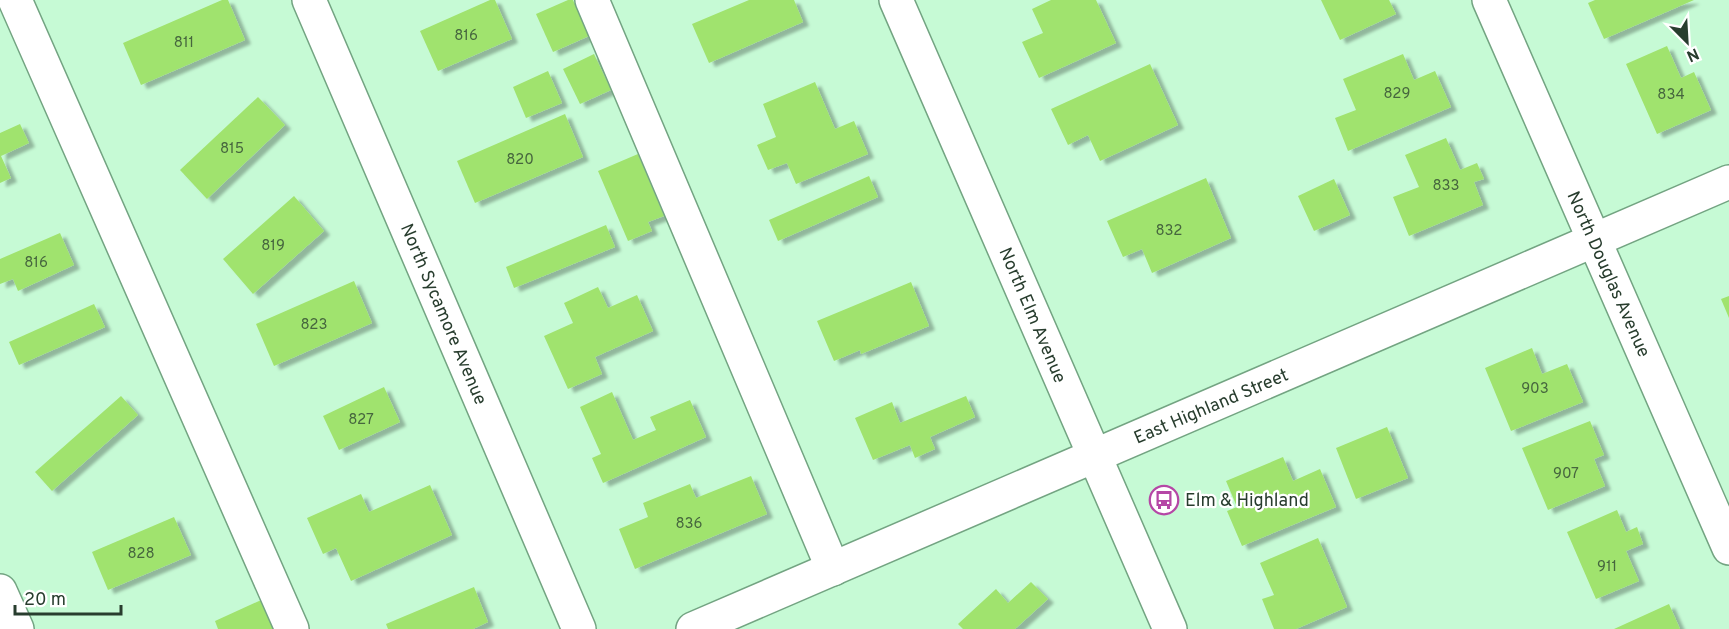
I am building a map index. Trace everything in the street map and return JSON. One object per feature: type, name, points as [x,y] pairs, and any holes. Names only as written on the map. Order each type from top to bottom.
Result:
[{"type":"street","points":[[15,0],[292,629]]},
{"type":"street","name":"North Sycamore Avenue","points":[[309,0],[579,629]]},
{"type":"street","points":[[592,0],[833,569]]},
{"type":"street","name":"North Elm Avenue","points":[[896,0],[1170,629]]},
{"type":"street","name":"North Douglas Avenue","points":[[1489,0],[1729,548]]},
{"type":"street","name":"East Highland Street","points":[[693,629],[1729,182]]},
{"type":"street","points":[[0,591],[17,629]]},
{"type":"building","points":[[222,0],[228,0],[245,40],[141,85],[123,43]]},
{"type":"building","points":[[490,0],[495,0],[512,39],[438,71],[420,31]]},
{"type":"building","points":[[573,0],[589,36],[553,52],[536,14]]},
{"type":"building","points":[[749,0],[794,0],[803,22],[709,63],[692,24]]},
{"type":"building","points":[[1051,0],[1096,0],[1116,43],[1039,78],[1022,42],[1043,33],[1032,9]]},
{"type":"building","points":[[1321,0],[1389,0],[1396,14],[1340,40]]},
{"type":"building","points":[[1595,0],[1694,0],[1604,39],[1588,3]]},
{"type":"building","points":[[1667,46],[1681,78],[1694,72],[1711,110],[1657,134],[1626,64]]},
{"type":"building","points":[[594,54],[611,90],[580,104],[563,69]]},
{"type":"building","points":[[1403,54],[1414,80],[1435,71],[1451,107],[1348,151],[1335,118],[1356,110],[1343,79]]},
{"type":"building","points":[[1150,64],[1178,125],[1100,161],[1088,135],[1068,145],[1051,109]]},
{"type":"building","points":[[548,71],[562,103],[526,118],[513,87]]},
{"type":"building","points":[[815,82],[835,129],[854,121],[868,154],[796,184],[787,163],[768,170],[757,145],[776,137],[763,104]]},
{"type":"building","points":[[258,97],[285,125],[207,199],[180,170]]},
{"type":"building","points":[[565,114],[583,157],[475,203],[457,161]]},
{"type":"building","points":[[20,124],[29,143],[1,156],[11,178],[0,183],[0,133]]},
{"type":"building","points":[[1446,138],[1460,170],[1477,163],[1484,179],[1474,182],[1483,205],[1409,236],[1393,197],[1419,187],[1405,155]]},
{"type":"building","points":[[638,154],[664,216],[648,222],[652,231],[628,241],[598,171]]},
{"type":"building","points":[[869,176],[878,197],[778,241],[769,220]]},
{"type":"building","points":[[1206,178],[1231,238],[1152,273],[1142,249],[1123,257],[1107,221]]},
{"type":"building","points":[[1334,179],[1350,215],[1314,231],[1298,196]]},
{"type":"building","points":[[294,196],[324,231],[253,294],[223,259]]},
{"type":"building","points":[[606,225],[615,247],[514,288],[506,267]]},
{"type":"building","points":[[60,233],[74,265],[18,291],[13,279],[0,284],[0,259]]},
{"type":"building","points":[[354,281],[372,323],[274,366],[256,324]]},
{"type":"building","points":[[911,282],[929,326],[861,354],[860,350],[834,361],[817,321]]},
{"type":"building","points":[[598,287],[608,308],[637,295],[653,331],[595,357],[602,374],[568,389],[544,336],[573,323],[564,303]]},
{"type":"building","points":[[1729,296],[1729,318],[1721,299]]},
{"type":"building","points":[[94,304],[105,327],[19,365],[9,342]]},
{"type":"building","points":[[1532,348],[1542,374],[1567,364],[1583,402],[1511,431],[1485,368]]},
{"type":"building","points":[[384,387],[400,422],[339,450],[323,416]]},
{"type":"building","points":[[612,392],[633,440],[656,430],[650,417],[690,400],[706,437],[603,483],[592,458],[601,454],[580,407]]},
{"type":"building","points":[[121,396],[138,415],[52,491],[35,472]]},
{"type":"building","points":[[966,396],[975,417],[930,437],[935,449],[915,458],[910,445],[873,460],[855,418],[892,402],[900,423]]},
{"type":"building","points":[[1590,421],[1604,455],[1594,459],[1605,486],[1548,510],[1522,448]]},
{"type":"building","points":[[1387,427],[1408,478],[1356,499],[1336,448]]},
{"type":"building","points":[[1283,457],[1293,481],[1320,469],[1336,507],[1242,546],[1227,511],[1237,507],[1226,481]]},
{"type":"building","points":[[751,476],[767,514],[635,569],[619,529],[648,517],[643,503],[690,484],[696,498]]},
{"type":"building","points":[[430,485],[452,535],[351,581],[336,548],[323,554],[307,518],[361,494],[369,512]]},
{"type":"building","points":[[1617,510],[1626,532],[1637,527],[1643,544],[1626,551],[1639,581],[1596,599],[1567,532]]},
{"type":"building","points":[[174,517],[191,555],[108,590],[92,552]]},
{"type":"building","points":[[1318,538],[1347,607],[1296,629],[1274,629],[1262,599],[1274,595],[1260,563]]},
{"type":"building","points":[[1031,582],[1048,599],[1015,629],[963,629],[958,624],[996,589],[1008,603]]},
{"type":"building","points":[[474,587],[488,622],[473,629],[388,629],[386,624]]},
{"type":"building","points":[[270,596],[285,629],[218,629],[215,621]]},
{"type":"building","points":[[1669,604],[1680,629],[1614,629]]},
{"type":"place","name":"Elm & Highland","points":[[1164,500]]}]
